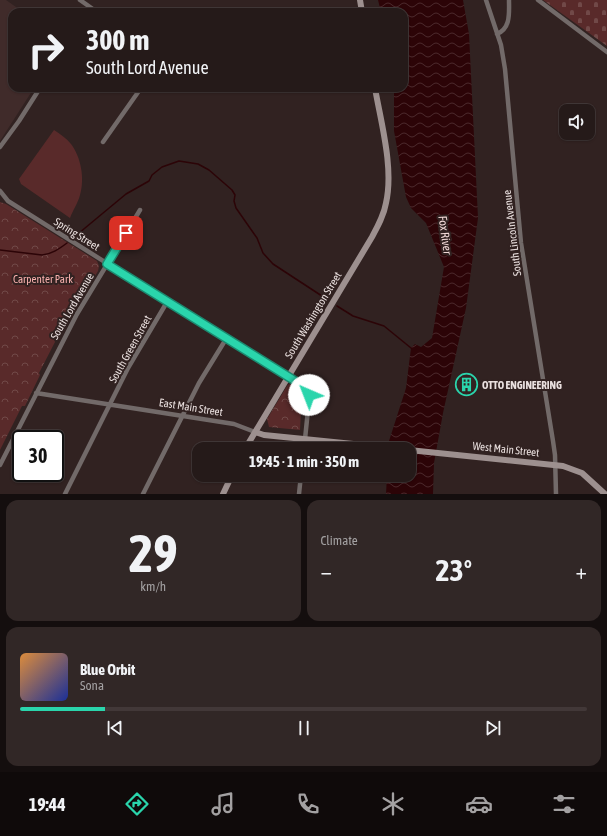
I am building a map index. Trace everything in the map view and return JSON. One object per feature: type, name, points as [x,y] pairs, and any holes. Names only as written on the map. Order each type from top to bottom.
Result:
[{"type":"street","points":[[80,0],[90,8]]},
{"type":"street","name":"South Lincoln Avenue","points":[[486,0],[503,52],[522,252],[551,424],[556,494]]},
{"type":"street","points":[[497,34],[504,30],[507,24],[509,0]]},
{"type":"street","points":[[538,0],[607,52]]},
{"type":"street","points":[[0,147],[37,92]]},
{"type":"street","points":[[103,142],[138,92]]},
{"type":"street","name":"South Washington Street","points":[[249,442],[382,218],[389,184],[388,162],[376,92]]},
{"type":"street","name":"Spring Street","points":[[0,191],[8,201],[65,238],[303,386],[308,393],[309,402],[305,439]]},
{"type":"street","points":[[0,198],[8,201]]},
{"type":"street","name":"South Lord Avenue","points":[[0,464],[70,326],[140,210]]},
{"type":"street","name":"South Green Street","points":[[65,494],[139,348],[167,302]]},
{"type":"street","points":[[143,494],[202,378],[226,339]]},
{"type":"street","name":"East Main Street","points":[[36,393],[238,425],[264,435],[333,442]]},
{"type":"street","name":"West Main Street","points":[[416,451],[563,466],[580,472],[605,494]]},
{"type":"street","points":[[223,494],[229,482]]},
{"type":"street","points":[[299,494],[300,482]]},
{"type":"street","name":"West Main Street","points":[[594,485],[598,494]]},
{"type":"shaded area","points":[[0,0],[6,0],[17,8],[8,8],[8,92],[31,92],[0,141]]},
{"type":"green space","points":[[543,0],[607,0],[607,46]]},
{"type":"green space","points":[[54,130],[71,144],[80,162],[82,182],[80,195],[70,218],[21,184],[19,179]]},
{"type":"green space","name":"Carpenter Park","points":[[0,202],[6,204],[97,261],[99,266],[98,271],[74,311],[71,311],[39,373],[40,375],[25,406],[22,406],[0,450]]},
{"type":"green space","points":[[289,384],[298,388],[302,393],[300,430],[269,427],[267,419]]},
{"type":"water","name":"Fox River","points":[[378,0],[463,0],[469,34],[478,218],[466,308],[443,413],[434,463],[433,494],[386,494],[387,482],[416,482],[416,442],[389,441],[406,388],[411,348],[415,344],[421,347],[432,338],[444,267],[426,223],[411,208],[406,197],[394,131],[394,92],[408,92],[408,8],[380,8]]},
{"type":"waterway","points":[[73,238],[126,194],[149,181],[152,175],[162,167],[179,161],[198,164],[209,170],[232,190],[235,195],[234,201],[236,208],[257,238],[263,253],[273,264],[325,298]]},
{"type":"waterway","points":[[0,250],[42,255],[52,252],[67,243]]},
{"type":"waterway","points":[[337,306],[353,316],[384,326],[411,348]]},
{"type":"place","name":"OTTO ENGINEERING","points":[[466,385]]},
{"type":"route","points":[[126,233],[107,264],[300,384],[305,388],[309,395]]}]
